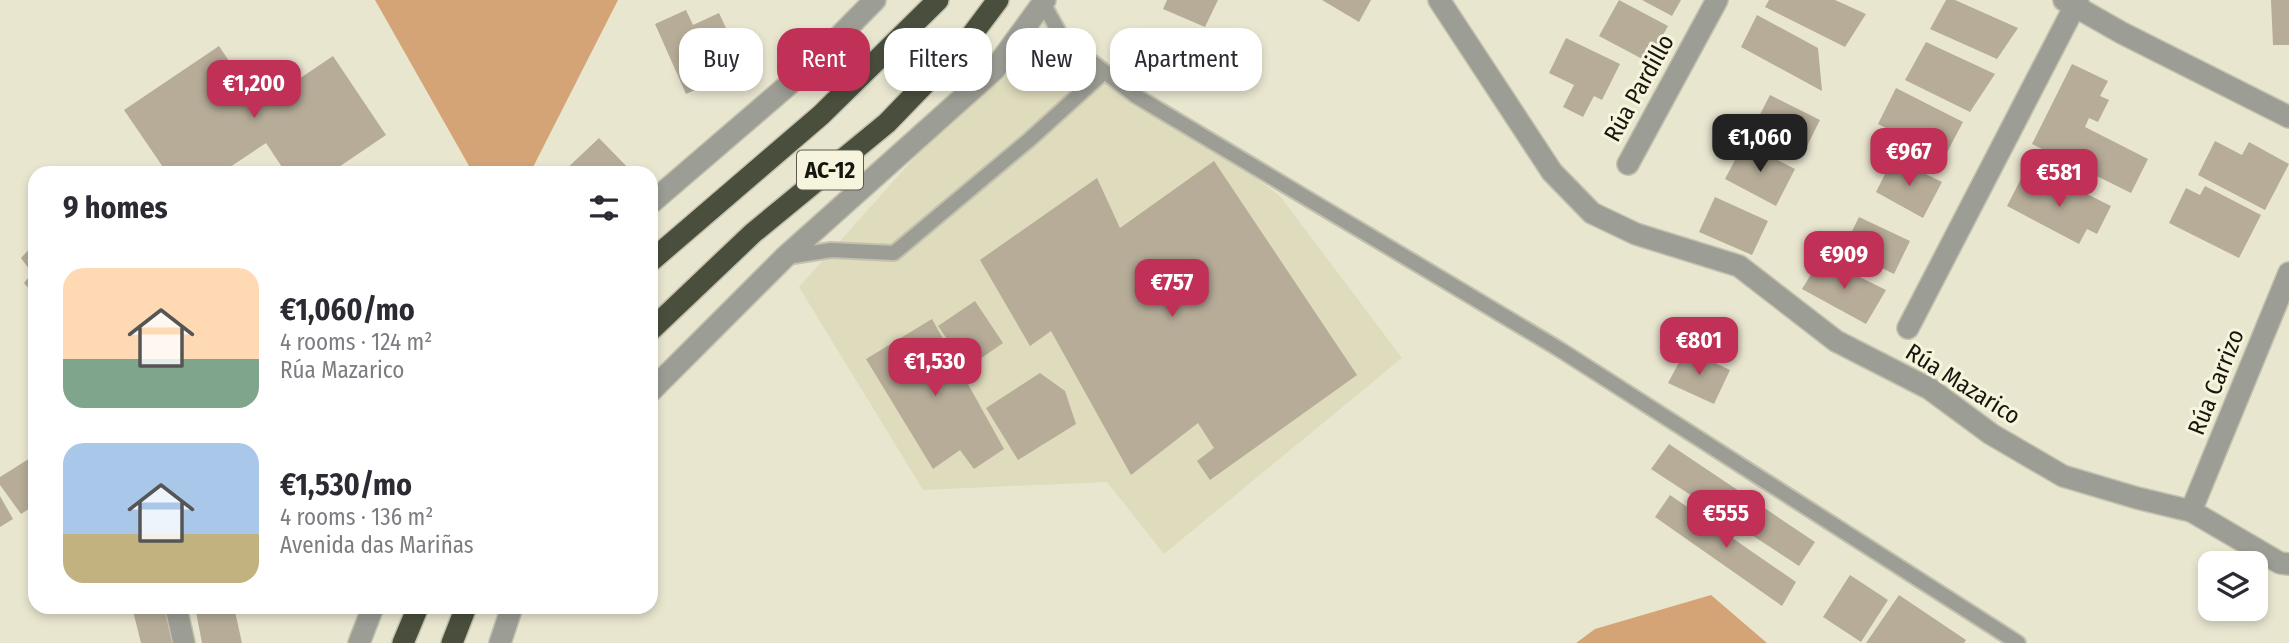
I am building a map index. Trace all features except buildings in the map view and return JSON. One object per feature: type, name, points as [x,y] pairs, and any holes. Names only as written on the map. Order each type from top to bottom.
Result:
[{"type":"highway","name":"AC-12","points":[[658,255],[821,115],[938,0]]},
{"type":"highway","name":"AC-12","points":[[658,323],[753,233],[887,122],[971,36],[998,0]]},
{"type":"highway","points":[[403,643],[415,614]]},
{"type":"highway","points":[[452,643],[463,614]]},
{"type":"street","points":[[658,198],[808,68],[876,0]]},
{"type":"street","name":"Rúa Mazarico","points":[[1439,0],[1552,172],[1592,213],[1636,234],[1739,266],[1836,341],[1930,389],[1991,434],[2063,476],[2191,511],[2280,564],[2289,564]]},
{"type":"street","name":"Rúa Pardillo","points":[[1628,164],[1717,0]]},
{"type":"street","points":[[658,384],[785,257],[994,70],[1044,1]]},
{"type":"street","points":[[1908,328],[2072,2],[2122,33],[2289,117]]},
{"type":"street","name":"Rúa Carrizo","points":[[2191,511],[2289,273]]},
{"type":"street","points":[[178,614],[184,643]]},
{"type":"street","points":[[359,643],[370,614]]},
{"type":"street","points":[[500,643],[510,614]]},
{"type":"lane","points":[[1044,1],[1057,28]]},
{"type":"lane","points":[[994,70],[1006,64]]},
{"type":"lane","points":[[1096,66],[1136,96],[1559,349],[2018,643]]},
{"type":"lane","points":[[785,257],[831,250],[894,253],[1029,140],[1104,72]]},
{"type":"shaded area","points":[[375,0],[618,0],[534,166],[469,166]]},
{"type":"shaded area","points":[[1041,16],[1057,28],[1030,28]]},
{"type":"shaded area","points":[[1006,55],[1006,91],[1096,91],[1096,57],[1110,68],[1110,91],[1141,91],[1280,196],[1402,358],[1164,554],[1107,482],[923,490],[799,287],[974,91],[992,91],[992,71]]},
{"type":"shaded area","points":[[1711,595],[1767,643],[1576,643],[1595,629]]}]
